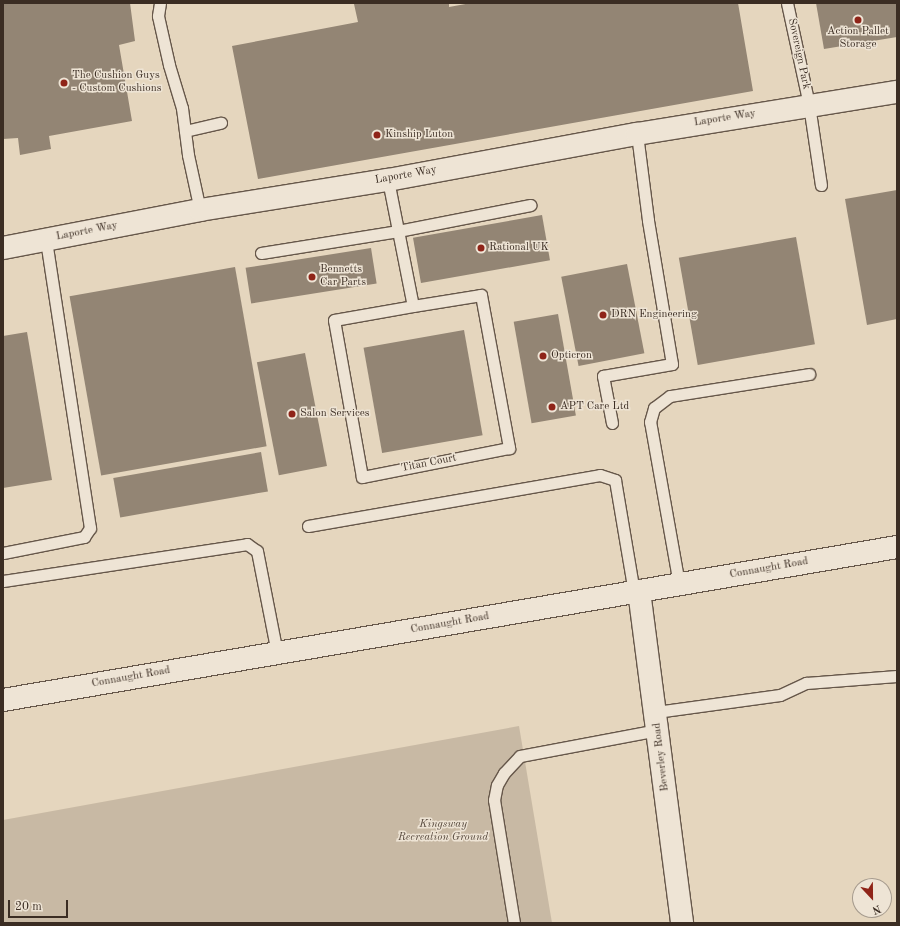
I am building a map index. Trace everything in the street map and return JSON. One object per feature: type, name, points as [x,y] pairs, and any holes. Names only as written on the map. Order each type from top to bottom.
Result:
[{"type":"street","points":[[809,106],[897,92]]},
{"type":"street","name":"Laporte Way","points":[[3,248],[200,210],[388,180],[637,134],[809,106]]},
{"type":"street","name":"Connaught Road","points":[[3,700],[897,547]]},
{"type":"street","name":"Beverley Road","points":[[637,591],[657,721],[682,923]]},
{"type":"lane","points":[[160,3],[158,16],[169,65],[182,108],[200,210]]},
{"type":"lane","name":"Sovereign Park","points":[[787,3],[809,106],[821,185]]},
{"type":"lane","points":[[185,131],[221,123]]},
{"type":"lane","points":[[612,423],[603,376],[672,364],[648,220],[637,134]]},
{"type":"lane","points":[[388,180],[413,306]]},
{"type":"lane","points":[[261,253],[398,232],[530,205]]},
{"type":"lane","points":[[3,553],[84,537],[90,528],[46,240]]},
{"type":"lane","name":"Titan Court","points":[[481,295],[509,448],[362,477],[334,320],[413,306],[481,295]]},
{"type":"lane","points":[[678,584],[650,422],[654,408],[670,396],[809,374]]},
{"type":"lane","points":[[308,526],[600,475],[615,480],[637,591]]},
{"type":"lane","points":[[3,581],[247,544],[257,551],[276,653]]},
{"type":"lane","points":[[514,923],[494,800],[497,785],[504,773],[520,756],[657,721],[780,695],[806,683],[897,676]]},
{"type":"green space","name":"Kingsway Recreation Ground","points":[[519,726],[552,923],[3,923],[3,820]]},
{"type":"building","name":"The Cushion Guys - Custom Cushions","points":[[3,3],[130,3],[135,41],[119,45],[132,121],[49,136],[51,149],[20,155],[18,138],[3,139]]},
{"type":"building","name":"Kinship Luton","points":[[449,3],[449,7],[471,3],[738,3],[753,91],[258,179],[232,46],[358,22],[354,4]]},
{"type":"building","name":"Action Pallet Storage","points":[[816,3],[897,3],[897,37],[824,49]]},
{"type":"building","points":[[897,190],[897,319],[867,325],[845,199]]},
{"type":"building","name":"Rational UK","points":[[542,215],[550,260],[421,283],[413,238]]},
{"type":"building","points":[[796,237],[815,344],[698,365],[679,258]]},
{"type":"building","name":"Bennetts Car Parts","points":[[371,248],[377,284],[251,303],[246,268]]},
{"type":"building","name":"DRN Engineering","points":[[627,264],[644,353],[579,366],[561,277]]},
{"type":"building","points":[[235,267],[267,446],[101,475],[70,296]]},
{"type":"building","name":"Opticron","points":[[558,314],[576,415],[532,423],[514,322]]},
{"type":"building","points":[[464,330],[483,435],[382,453],[364,348]]},
{"type":"building","points":[[27,332],[52,480],[3,488],[3,336]]},
{"type":"building","name":"Salon Services","points":[[305,353],[327,466],[279,475],[257,362]]},
{"type":"building","points":[[261,452],[268,491],[120,517],[113,478]]},
{"type":"place","name":"Action Pallet Storage","points":[[858,20]]},
{"type":"place","name":"The Cushion Guys - Custom Cushions","points":[[64,83]]},
{"type":"place","name":"Kinship Luton","points":[[377,135]]},
{"type":"place","name":"Rational UK","points":[[481,248]]},
{"type":"place","name":"Bennetts Car Parts","points":[[312,277]]},
{"type":"place","name":"DRN Engineering","points":[[603,315]]},
{"type":"place","name":"Opticron","points":[[543,356]]},
{"type":"place","name":"APT Care Ltd","points":[[552,407]]},
{"type":"place","name":"Salon Services","points":[[292,414]]}]
